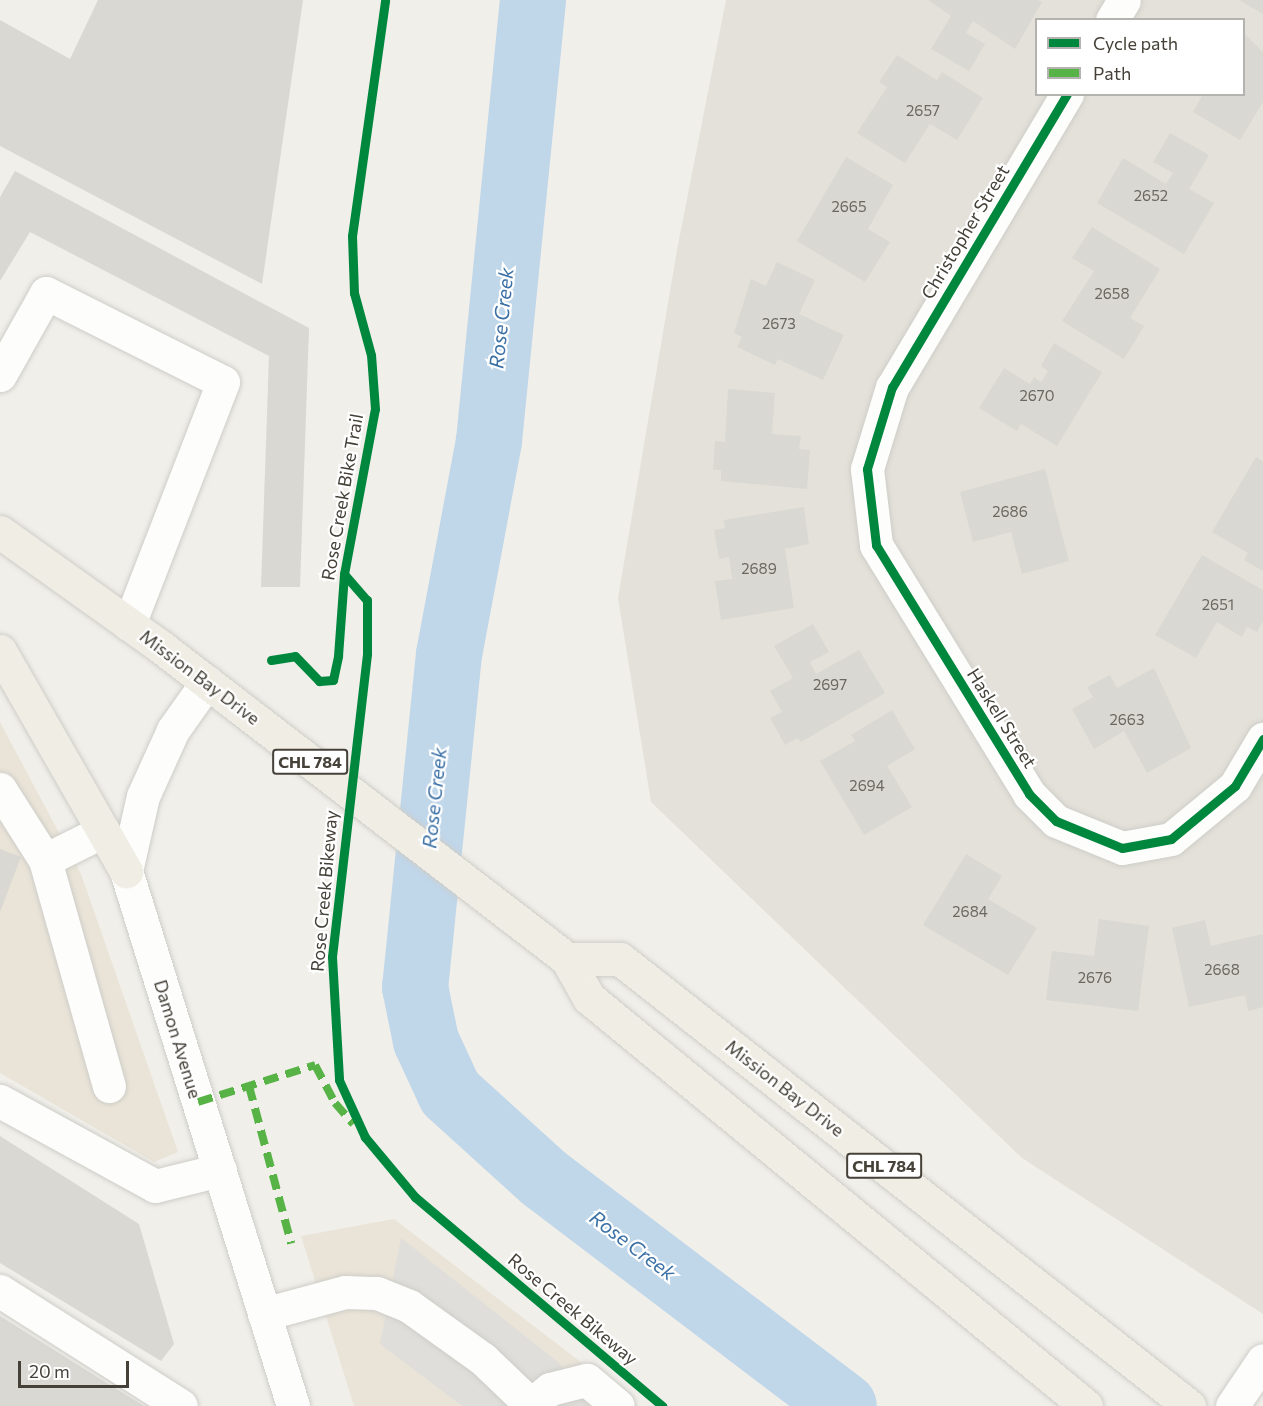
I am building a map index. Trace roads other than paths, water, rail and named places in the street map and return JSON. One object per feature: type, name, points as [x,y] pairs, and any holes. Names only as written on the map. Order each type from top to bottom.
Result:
[{"type":"main road","name":"Mission Bay Drive","points":[[0,532],[207,682],[567,959],[589,998],[1086,1406]]},
{"type":"main road","points":[[0,651],[8,678],[126,871]]},
{"type":"main road","name":"Mission Bay Drive","points":[[567,959],[620,959],[1189,1406]]},
{"type":"street","points":[[1113,18],[1124,0]]},
{"type":"street","name":"Christopher Street","points":[[892,387],[1066,96]]},
{"type":"street","points":[[0,375],[46,293],[223,382],[129,624]]},
{"type":"street","name":"Haskell Street","points":[[892,387],[867,469],[876,545],[1029,794],[1056,821],[1122,848],[1171,839],[1235,786],[1263,739]]},
{"type":"street","points":[[126,871],[143,796],[173,730],[207,682]]},
{"type":"street","points":[[0,789],[45,860],[109,1086]]},
{"type":"street","points":[[45,860],[103,831]]},
{"type":"street","name":"Damon Avenue","points":[[126,871],[293,1406]]},
{"type":"street","points":[[0,1101],[154,1186],[220,1170]]},
{"type":"street","points":[[0,1291],[181,1406]]},
{"type":"street","points":[[264,1314],[345,1292],[377,1293],[409,1306],[483,1359],[529,1405],[550,1389],[587,1380],[618,1406]]},
{"type":"street","points":[[1232,1406],[1263,1360]]},
{"type":"waterway","name":"Rose Creek","points":[[533,0],[489,441],[449,654],[415,987],[426,1041],[450,1093],[545,1179],[844,1406]]}]
